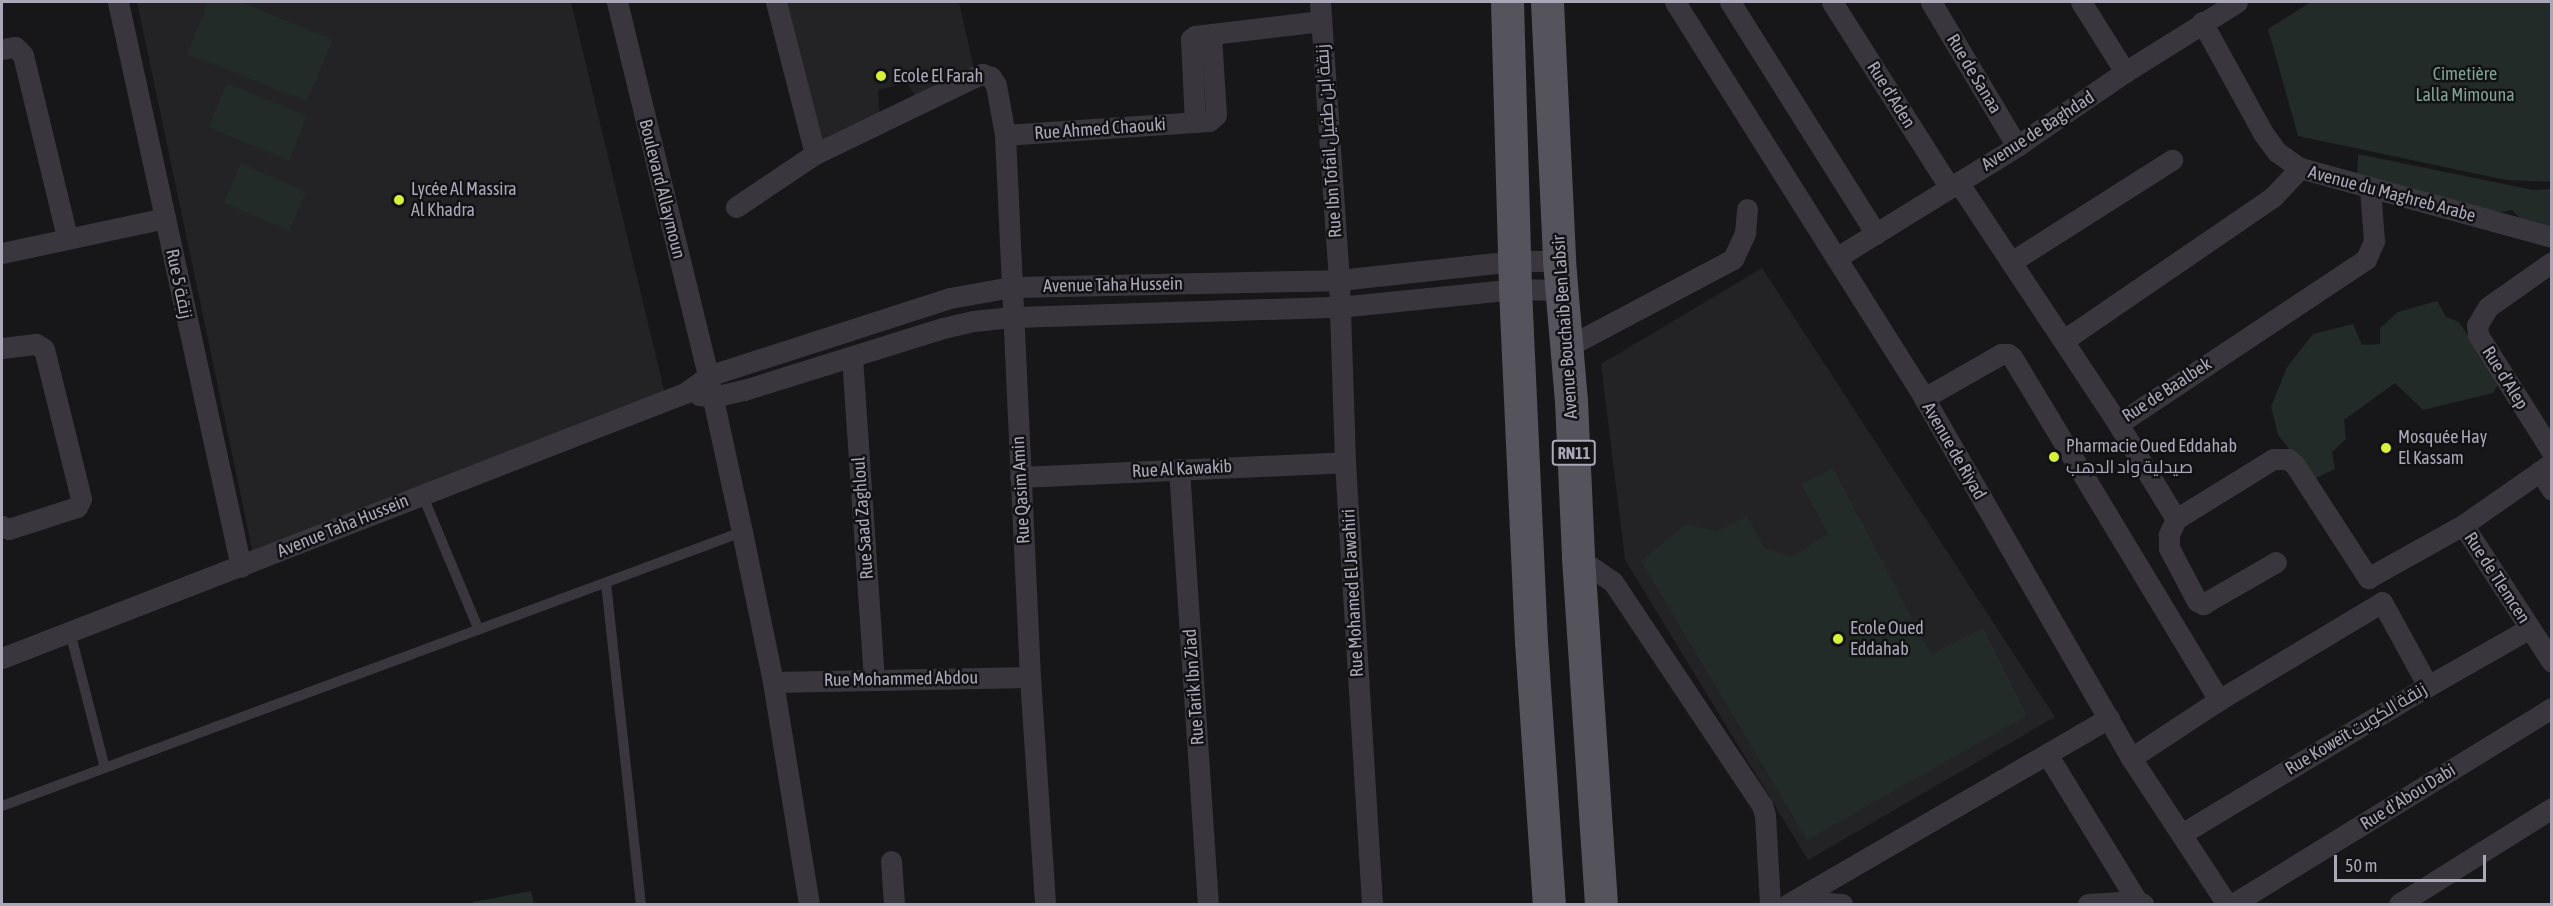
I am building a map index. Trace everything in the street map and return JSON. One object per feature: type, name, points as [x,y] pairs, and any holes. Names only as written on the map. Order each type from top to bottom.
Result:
[{"type":"main road","points":[[1507,2],[1514,275],[1531,642],[1549,904]]},
{"type":"main road","name":"Avenue Bouchaib Ben Labsir","points":[[1547,2],[1561,276],[1601,904]]},
{"type":"street","name":"Rue 5 زنقة","points":[[118,2],[241,567]]},
{"type":"street","name":"Boulevard Allaymoun","points":[[617,2],[708,376],[742,532],[773,682],[810,904]]},
{"type":"street","points":[[736,207],[814,154],[776,2]]},
{"type":"street","name":"Avenue de Riyad","points":[[1676,2],[1924,398],[2131,758],[2183,833],[2227,904]]},
{"type":"street","points":[[1730,2],[1876,234]]},
{"type":"street","name":"Rue d'Aden","points":[[1832,2],[1954,185]]},
{"type":"street","name":"Rue de Sanaa","points":[[1932,2],[2017,146]]},
{"type":"street","points":[[2081,2],[2125,72]]},
{"type":"street","name":"Avenue de Baghdad","points":[[1836,258],[2017,146],[2125,72],[2237,2]]},
{"type":"street","name":"Rue Ahmed Chaouki","points":[[1005,135],[1209,121],[1216,115],[1211,34],[1320,11]]},
{"type":"street","name":"Rue Ibn Tofail زنقة ابن طفيل","points":[[1320,11],[1339,280]]},
{"type":"street","name":"Avenue du Maghreb Arabe","points":[[2202,22],[2263,134],[2277,152],[2300,168],[2552,237]]},
{"type":"street","points":[[2,49],[15,47],[23,55],[67,237]]},
{"type":"street","name":"Rue Qasim Amin","points":[[814,154],[974,77],[982,74],[990,77],[996,84],[1005,135],[1030,677],[1045,904]]},
{"type":"street","points":[[2011,262],[2172,160]]},
{"type":"street","points":[[2064,340],[2273,197],[2300,168]]},
{"type":"street","name":"Rue de Baalbek","points":[[1954,185],[2011,262],[2118,424],[2366,259],[2374,241],[2370,189]]},
{"type":"street","points":[[1567,347],[1733,259],[1744,233],[1747,210]]},
{"type":"street","points":[[2,253],[67,237],[165,218]]},
{"type":"street","name":"Rue d'Alep","points":[[2552,262],[2488,307],[2477,325],[2478,335],[2552,452]]},
{"type":"street","name":"Avenue Taha Hussein","points":[[685,393],[712,397],[852,357],[942,328],[1012,317],[1339,307],[1514,275],[1561,276]]},
{"type":"street","name":"Avenue Taha Hussein","points":[[2,658],[685,393],[708,376],[950,298],[1012,287],[1514,275],[1561,276]]},
{"type":"street","name":"Rue Mohamed El Jawahiri","points":[[1339,280],[1345,462],[1372,904]]},
{"type":"street","points":[[2,348],[36,344],[44,349],[81,499],[77,507],[9,529],[2,526]]},
{"type":"street","points":[[1924,398],[2001,354],[2008,354],[2012,357],[2219,700]]},
{"type":"street","name":"Rue Saad Zaghloul","points":[[852,357],[874,679]]},
{"type":"street","points":[[2118,424],[2176,519]]},
{"type":"street","points":[[2276,562],[2203,604],[2197,601],[2169,548],[2169,534],[2176,519],[2273,459],[2288,459],[2295,465],[2368,578],[2428,686]]},
{"type":"street","name":"Rue Al Kawakib","points":[[1020,477],[1345,462]]},
{"type":"street","points":[[2368,578],[2463,525],[2546,467],[2552,490]]},
{"type":"street","name":"Rue Tarik Ibn Ziad","points":[[1179,470],[1208,904]]},
{"type":"street","name":"Rue de Tlemcen","points":[[2463,525],[2552,662]]},
{"type":"street","points":[[1578,558],[1613,582],[1761,805],[1765,815],[1770,904]]},
{"type":"street","points":[[2131,758],[2219,700],[2382,602]]},
{"type":"street","name":"Rue Koweït زنقة الكويت","points":[[2183,833],[2428,686],[2530,628]]},
{"type":"street","name":"Rue Mohammed Abdou","points":[[773,682],[1030,677]]},
{"type":"street","name":"Rue d'Abou Dabi","points":[[2234,904],[2552,708]]},
{"type":"street","points":[[1793,903],[2109,718]]},
{"type":"street","points":[[2047,754],[2140,903]]},
{"type":"street","points":[[2399,904],[2552,808]]},
{"type":"street","points":[[891,861],[894,904]]},
{"type":"street","points":[[1793,903],[1842,904]]},
{"type":"street","points":[[2088,904],[2140,903]]},
{"type":"lane","points":[[422,494],[479,630]]},
{"type":"lane","points":[[2,806],[742,532]]},
{"type":"lane","points":[[606,583],[641,904]]},
{"type":"lane","points":[[70,632],[105,768]]},
{"type":"shaded area","name":"Lycée Al Massira Al Khadra","points":[[137,2],[571,2],[666,398],[255,563]]},
{"type":"shaded area","name":"Ecole El Farah","points":[[785,2],[959,2],[974,69],[916,97],[907,83],[878,90],[880,120],[818,144]]},
{"type":"shaded area","name":"Ecole Oued Eddahab","points":[[1762,268],[2055,717],[1808,860],[1625,560],[1601,364]]},
{"type":"green space","points":[[208,2],[240,2],[333,39],[307,102],[187,54]]},
{"type":"green space","name":"Cimetière Lalla Mimouna","points":[[2311,2],[2551,2],[2551,182],[2506,180],[2298,136],[2268,29]]},
{"type":"green space","points":[[227,83],[307,116],[289,161],[208,127]]},
{"type":"green space","points":[[2358,154],[2533,190],[2551,189],[2551,230],[2524,222],[2512,210],[2473,217],[2357,183]]},
{"type":"green space","points":[[241,163],[306,192],[289,231],[224,203]]},
{"type":"green space","points":[[2437,301],[2446,317],[2459,322],[2499,383],[2493,393],[2423,410],[2395,383],[2344,420],[2346,439],[2332,452],[2335,469],[2314,479],[2278,435],[2271,407],[2287,367],[2313,334],[2353,324],[2362,345],[2380,344],[2380,328],[2398,312]]},
{"type":"green space","points":[[1833,468],[1931,654],[1983,628],[2027,716],[1807,840],[1641,561],[1686,524],[1717,531],[1747,516],[1765,548],[1792,556],[1828,534],[1801,484]]},
{"type":"green space","points":[[531,891],[534,904],[473,904],[473,902]]},
{"type":"place","name":"Ecole El Farah","points":[[881,76]]},
{"type":"place","name":"Lycée Al Massira Al Khadra","points":[[399,200]]},
{"type":"place","name":"Mosquée Hay El Kassam","points":[[2386,448]]},
{"type":"place","name":"Pharmacie Oued Eddahab صيدلية واد الدهب","points":[[2054,457]]},
{"type":"place","name":"Ecole Oued Eddahab","points":[[1838,639]]}]
